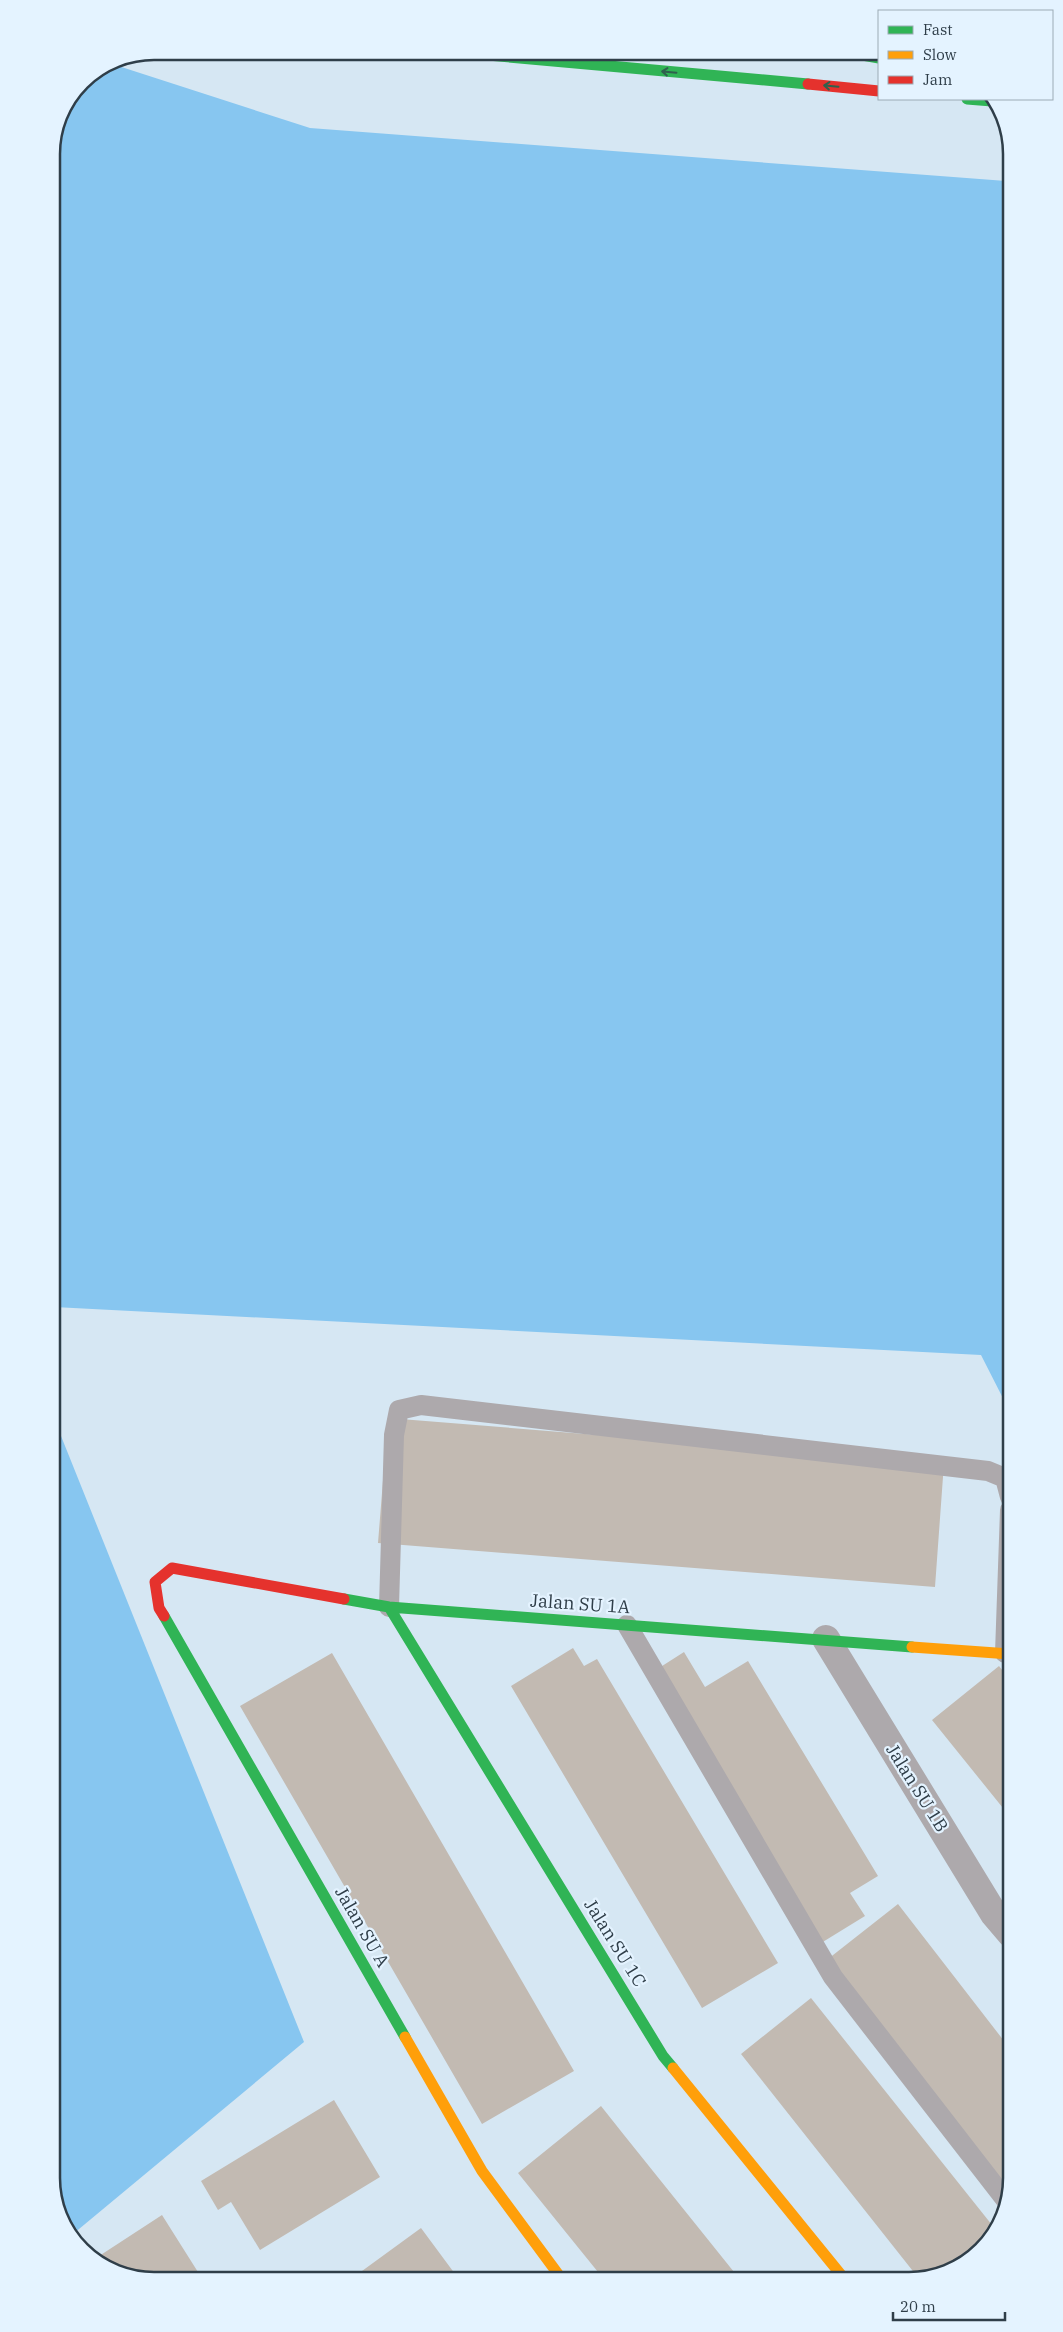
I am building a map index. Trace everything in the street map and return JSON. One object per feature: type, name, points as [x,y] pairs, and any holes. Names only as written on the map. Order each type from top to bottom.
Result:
[{"type":"street","points":[[540,60],[878,91]]},
{"type":"street","name":"Jalan SU 1A","points":[[155,1582],[172,1568],[389,1608],[1003,1654]]},
{"type":"street","name":"Jalan SU A","points":[[155,1582],[158,1608],[482,2170],[557,2272]]},
{"type":"street","name":"Jalan SU 1C","points":[[389,1608],[663,2056],[839,2272]]},
{"type":"street","name":"Jalan SU 1B","points":[[826,1639],[994,1914],[1003,1925]]},
{"type":"lane","points":[[389,1608],[394,1435],[400,1410],[421,1405],[988,1471],[1003,1478]]},
{"type":"lane","points":[[627,1625],[833,1977],[1001,2194]]},
{"type":"shaded area","points":[[120,66],[310,128],[1003,181],[1003,1398],[981,1355],[60,1307],[60,148],[67,118],[83,92],[97,79]]},
{"type":"shaded area","points":[[60,1433],[304,2042],[77,2231],[65,2208],[60,2184]]},
{"type":"building","points":[[388,1418],[944,1463],[935,1587],[378,1543]]},
{"type":"building","points":[[573,1648],[584,1666],[597,1659],[778,1963],[702,2008],[511,1686]]},
{"type":"building","points":[[684,1652],[705,1687],[748,1661],[878,1876],[850,1893],[865,1916],[813,1948],[648,1675]]},
{"type":"building","points":[[332,1653],[574,2071],[482,2124],[240,1706]]},
{"type":"building","points":[[999,1666],[1003,1671],[1003,1808],[932,1720]]},
{"type":"building","points":[[898,1904],[1003,2040],[1003,2183],[828,1959]]},
{"type":"building","points":[[811,1998],[991,2223],[980,2240],[966,2253],[950,2262],[939,2267],[913,2272],[741,2054]]},
{"type":"building","points":[[334,2100],[380,2177],[260,2250],[231,2202],[218,2210],[201,2181]]},
{"type":"building","points":[[601,2106],[734,2272],[598,2272],[518,2173]]},
{"type":"building","points":[[162,2215],[198,2272],[148,2272],[130,2269],[101,2255]]},
{"type":"building","points":[[421,2228],[454,2272],[361,2272]]},
{"type":"traffic: fast","points":[[543,60],[808,84]]},
{"type":"traffic: fast","points":[[980,100],[986,101]]},
{"type":"traffic: fast","points":[[344,1599],[389,1607],[912,1647]]},
{"type":"traffic: fast","points":[[389,1607],[663,2056],[673,2068]]},
{"type":"traffic: fast","points":[[164,1616],[405,2037]]},
{"type":"traffic: slow","points":[[912,1647],[1003,1654]]},
{"type":"traffic: slow","points":[[405,2037],[482,2171],[557,2272]]},
{"type":"traffic: slow","points":[[673,2068],[839,2272]]},
{"type":"traffic: jam","points":[[808,84],[878,91]]},
{"type":"traffic: jam","points":[[164,1616],[159,1608],[155,1582],[172,1568],[344,1599]]}]
